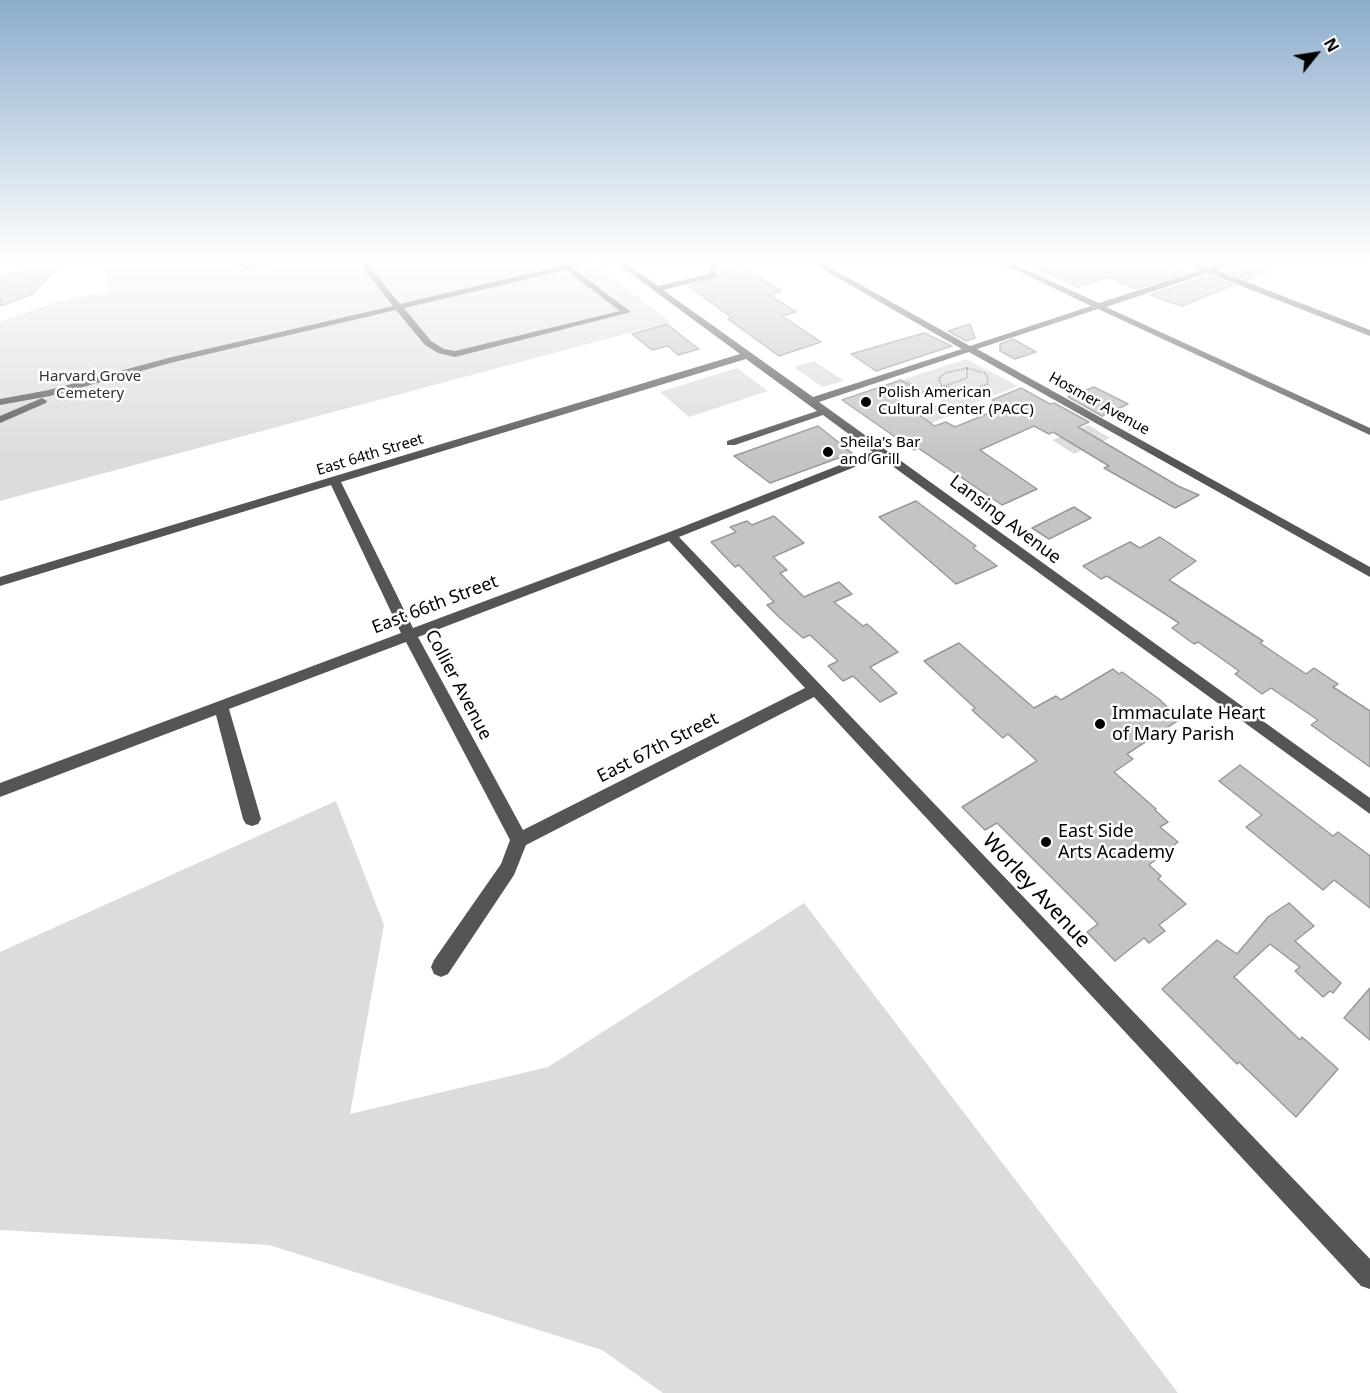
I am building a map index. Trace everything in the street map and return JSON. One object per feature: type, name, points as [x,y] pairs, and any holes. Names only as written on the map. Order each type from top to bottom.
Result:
[{"type":"street","points":[[0,402],[84,384],[316,327]]},
{"type":"street","points":[[415,327],[428,343],[441,351],[455,354],[566,327]]},
{"type":"street","name":"Lansing Avenue","points":[[709,327],[1370,807]]},
{"type":"street","name":"Hosmer Avenue","points":[[925,327],[1370,573]]},
{"type":"street","points":[[812,401],[969,353],[1040,327]]},
{"type":"street","points":[[1143,327],[1370,432]]},
{"type":"street","points":[[1355,327],[1370,333]]},
{"type":"street","name":"East 64th Street","points":[[0,582],[748,355]]},
{"type":"street","points":[[0,420],[84,384]]},
{"type":"street","points":[[731,443],[826,411]]},
{"type":"street","name":"East 66th Street","points":[[0,790],[670,536],[883,452]]},
{"type":"street","name":"Collier Avenue","points":[[335,482],[409,634],[519,840]]},
{"type":"street","name":"Worley Avenue","points":[[670,536],[1370,1277]]},
{"type":"street","name":"East 67th Street","points":[[519,840],[815,690]]},
{"type":"street","points":[[221,707],[252,819]]},
{"type":"street","points":[[441,967],[508,868],[519,840]]},
{"type":"path","points":[[902,378],[925,393],[944,387],[967,378],[969,353]]},
{"type":"path","points":[[967,368],[985,374],[988,377],[987,384],[968,391],[944,387],[939,381],[942,375],[949,371],[967,368]]},
{"type":"green space","name":"Harvard Grove Cemetery","points":[[0,327],[651,327],[0,501]]},
{"type":"green space","points":[[966,359],[1018,386],[957,410],[935,397],[930,398],[902,380]]},
{"type":"green space","points":[[814,361],[844,381],[822,387],[794,367]]},
{"type":"green space","points":[[737,368],[768,391],[689,417],[660,392]]},
{"type":"green space","points":[[934,405],[951,415],[898,437],[881,426]]},
{"type":"green space","points":[[1088,425],[1110,438],[1074,454],[1052,440]]},
{"type":"green space","points":[[336,801],[384,925],[350,1114],[548,1067],[804,903],[1178,1393],[663,1393],[602,1350],[269,1245],[0,1230],[0,952]]},
{"type":"building","points":[[656,327],[671,327],[699,349],[678,355],[668,346],[652,350],[632,334]]},
{"type":"building","points":[[739,327],[799,327],[821,342],[779,356]]},
{"type":"building","points":[[971,327],[975,338],[966,341],[948,331]]},
{"type":"building","points":[[924,333],[952,346],[876,371],[851,354]]},
{"type":"building","points":[[1013,339],[1036,352],[1015,359],[1000,351],[1000,344]]},
{"type":"building","points":[[901,380],[918,391],[896,399],[935,426],[946,422],[955,427],[1004,407],[992,400],[1021,388],[1089,422],[1078,427],[1178,486],[1199,495],[1175,508],[1104,468],[1109,466],[1053,432],[1049,434],[1034,426],[980,450],[1037,489],[1002,505],[918,448],[914,450],[842,400]]},
{"type":"building","points":[[1094,387],[1128,404],[1102,416],[1068,397]]},
{"type":"building","points":[[818,426],[852,453],[770,483],[734,456]]},
{"type":"building","points":[[916,501],[976,546],[973,548],[997,566],[956,584],[879,517]]},
{"type":"building","points":[[1074,507],[1091,518],[1049,539],[1032,528]]},
{"type":"building","points":[[774,516],[804,543],[773,557],[787,570],[780,573],[804,597],[839,582],[852,594],[834,602],[863,626],[867,624],[898,652],[870,667],[897,693],[880,702],[853,676],[843,681],[828,666],[838,661],[810,635],[803,638],[780,618],[767,605],[774,602],[739,565],[735,567],[711,542],[736,532],[730,527],[747,521],[752,525]]},
{"type":"building","points":[[1160,537],[1196,561],[1169,580],[1263,641],[1260,643],[1306,674],[1314,668],[1338,684],[1333,687],[1370,711],[1370,767],[1311,725],[1318,720],[1271,688],[1262,694],[1235,674],[1239,671],[1198,642],[1194,644],[1172,628],[1179,623],[1107,576],[1101,579],[1083,566],[1130,542],[1140,548]]},
{"type":"building","points":[[959,643],[1034,708],[1056,696],[1061,700],[1113,669],[1119,674],[1122,672],[1159,699],[1180,719],[1127,754],[1133,759],[1114,772],[1168,822],[1160,827],[1178,842],[1149,865],[1161,876],[1158,879],[1186,904],[1159,925],[1165,931],[1149,943],[1144,938],[1115,961],[1087,932],[1098,924],[997,823],[985,830],[962,807],[1037,761],[1008,734],[1003,738],[972,710],[975,708],[924,661]]},
{"type":"building","points":[[1240,765],[1333,836],[1338,832],[1370,856],[1370,908],[1334,880],[1323,890],[1246,827],[1262,815],[1219,781]]},
{"type":"building","points":[[1289,903],[1314,926],[1295,941],[1341,983],[1333,993],[1330,991],[1323,997],[1295,971],[1300,967],[1270,944],[1234,977],[1300,1040],[1302,1037],[1338,1069],[1296,1117],[1239,1062],[1237,1064],[1162,989],[1217,940],[1237,954],[1268,917]]},
{"type":"building","points":[[1370,988],[1370,1040],[1344,1018]]},
{"type":"place","name":"Polish American Cultural Center (PACC)","points":[[866,402]]},
{"type":"place","name":"Sheila's Bar and Grill","points":[[828,452]]},
{"type":"place","name":"Immaculate Heart of Mary Parish","points":[[1100,724]]},
{"type":"place","name":"East Side Arts Academy","points":[[1046,842]]}]
